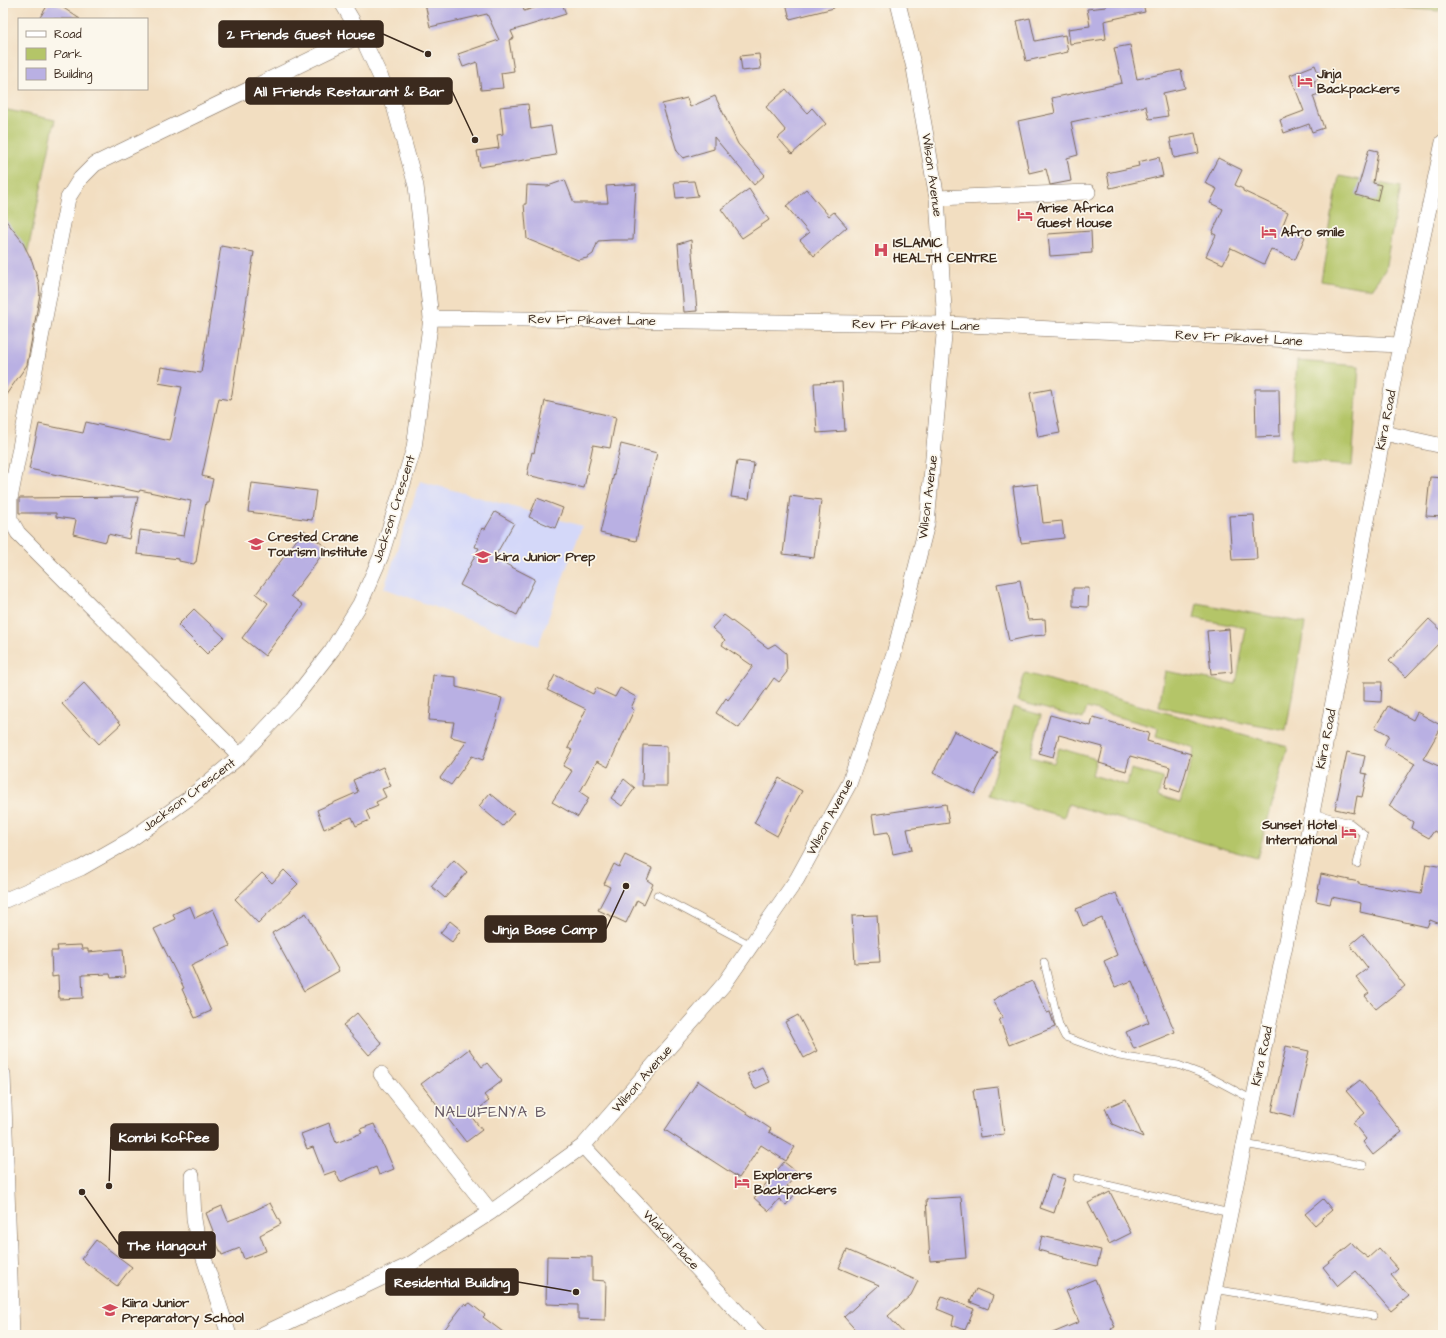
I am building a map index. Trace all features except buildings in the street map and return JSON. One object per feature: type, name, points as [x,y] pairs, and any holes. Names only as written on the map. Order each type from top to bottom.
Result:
[{"type":"street","name":"Jackson Crescent","points":[[3,901],[81,868],[130,840],[188,799],[240,756],[293,700],[332,650],[360,604],[378,563],[414,448],[431,318],[416,186],[394,106],[361,35],[342,3]]},
{"type":"street","name":"Wilson Avenue","points":[[261,1335],[409,1265],[491,1212],[583,1146],[725,983],[797,879],[849,784],[894,654],[927,524],[945,324],[937,198],[914,68],[898,3]]},
{"type":"street","points":[[240,756],[18,533],[10,519],[10,499],[68,198],[80,179],[95,164],[361,35]]},
{"type":"street","name":"Kiira Road","points":[[1205,1335],[1312,814],[1400,345],[1437,195],[1443,142]]},
{"type":"street","points":[[937,198],[1088,192]]},
{"type":"street","name":"Rev Fr Pikavet Lane","points":[[431,318],[945,324],[1400,345]]},
{"type":"street","points":[[1384,433],[1443,446]]},
{"type":"street","points":[[3,1074],[12,1335]]},
{"type":"street","points":[[381,1074],[491,1212]]},
{"type":"street","name":"Wakoli Place","points":[[583,1146],[759,1335]]},
{"type":"street","points":[[192,1176],[194,1219],[197,1237],[230,1335]]},
{"type":"lane","points":[[1312,814],[1350,823],[1364,834],[1357,864]]},
{"type":"lane","points":[[657,895],[751,945]]},
{"type":"lane","points":[[1044,962],[1058,1025],[1065,1037],[1119,1056],[1178,1065],[1210,1077],[1253,1100]]},
{"type":"lane","points":[[1244,1144],[1363,1165]]},
{"type":"lane","points":[[1077,1178],[1230,1213]]},
{"type":"lane","points":[[1214,1289],[1373,1316]]},
{"type":"shaded area","name":"kira Junior Prep","points":[[420,481],[582,526],[538,646],[384,588]]},
{"type":"green space","points":[[1387,3],[1440,3],[1439,11],[1387,6]]},
{"type":"green space","points":[[3,109],[55,120],[12,328],[3,326]]},
{"type":"green space","points":[[1339,176],[1400,187],[1385,270],[1371,289],[1321,281]]},
{"type":"green space","points":[[1297,361],[1359,366],[1352,466],[1290,461]]},
{"type":"green space","points":[[1197,603],[1305,623],[1286,731],[1159,707],[1165,671],[1236,684],[1246,628],[1194,618]]},
{"type":"green space","points":[[1025,673],[1288,747],[1257,858],[1068,804],[1064,817],[988,795],[1013,707],[1041,715],[1030,757],[1054,763],[1059,748],[1096,759],[1092,775],[1127,785],[1131,769],[1163,778],[1158,796],[1180,803],[1195,748],[1156,736],[1158,728],[1087,708],[1083,719],[1017,701]]},
{"type":"place","name":"2 Friends Guest House","points":[[428,54]]},
{"type":"place","name":"Jinja Backpackers","points":[[1305,81]]},
{"type":"place","name":"All Friends Restaurant & Bar","points":[[475,140]]},
{"type":"place","name":"Arise Africa Guest House","points":[[1025,215]]},
{"type":"place","name":"Afro smile","points":[[1269,232]]},
{"type":"place","name":"ISLAMIC HEALTH CENTRE","points":[[881,250]]},
{"type":"place","name":"Crested Crane Tourism Institute","points":[[256,544]]},
{"type":"place","name":"kira Junior Prep","points":[[483,557]]},
{"type":"place","name":"Sunset Hotel International","points":[[1349,832]]},
{"type":"place","name":"Jinja Base Camp","points":[[626,886]]},
{"type":"place","name":"Explorers Backpackers","points":[[742,1182]]},
{"type":"place","name":"Kombi Koffee","points":[[109,1186]]},
{"type":"place","name":"The Hangout","points":[[82,1192]]},
{"type":"place","name":"Residential Building","points":[[576,1292]]},
{"type":"place","name":"Kiira Junior Preparatory School","points":[[110,1310]]},
{"type":"district","name":"NALUFENYA B","points":[[491,1112]]}]
